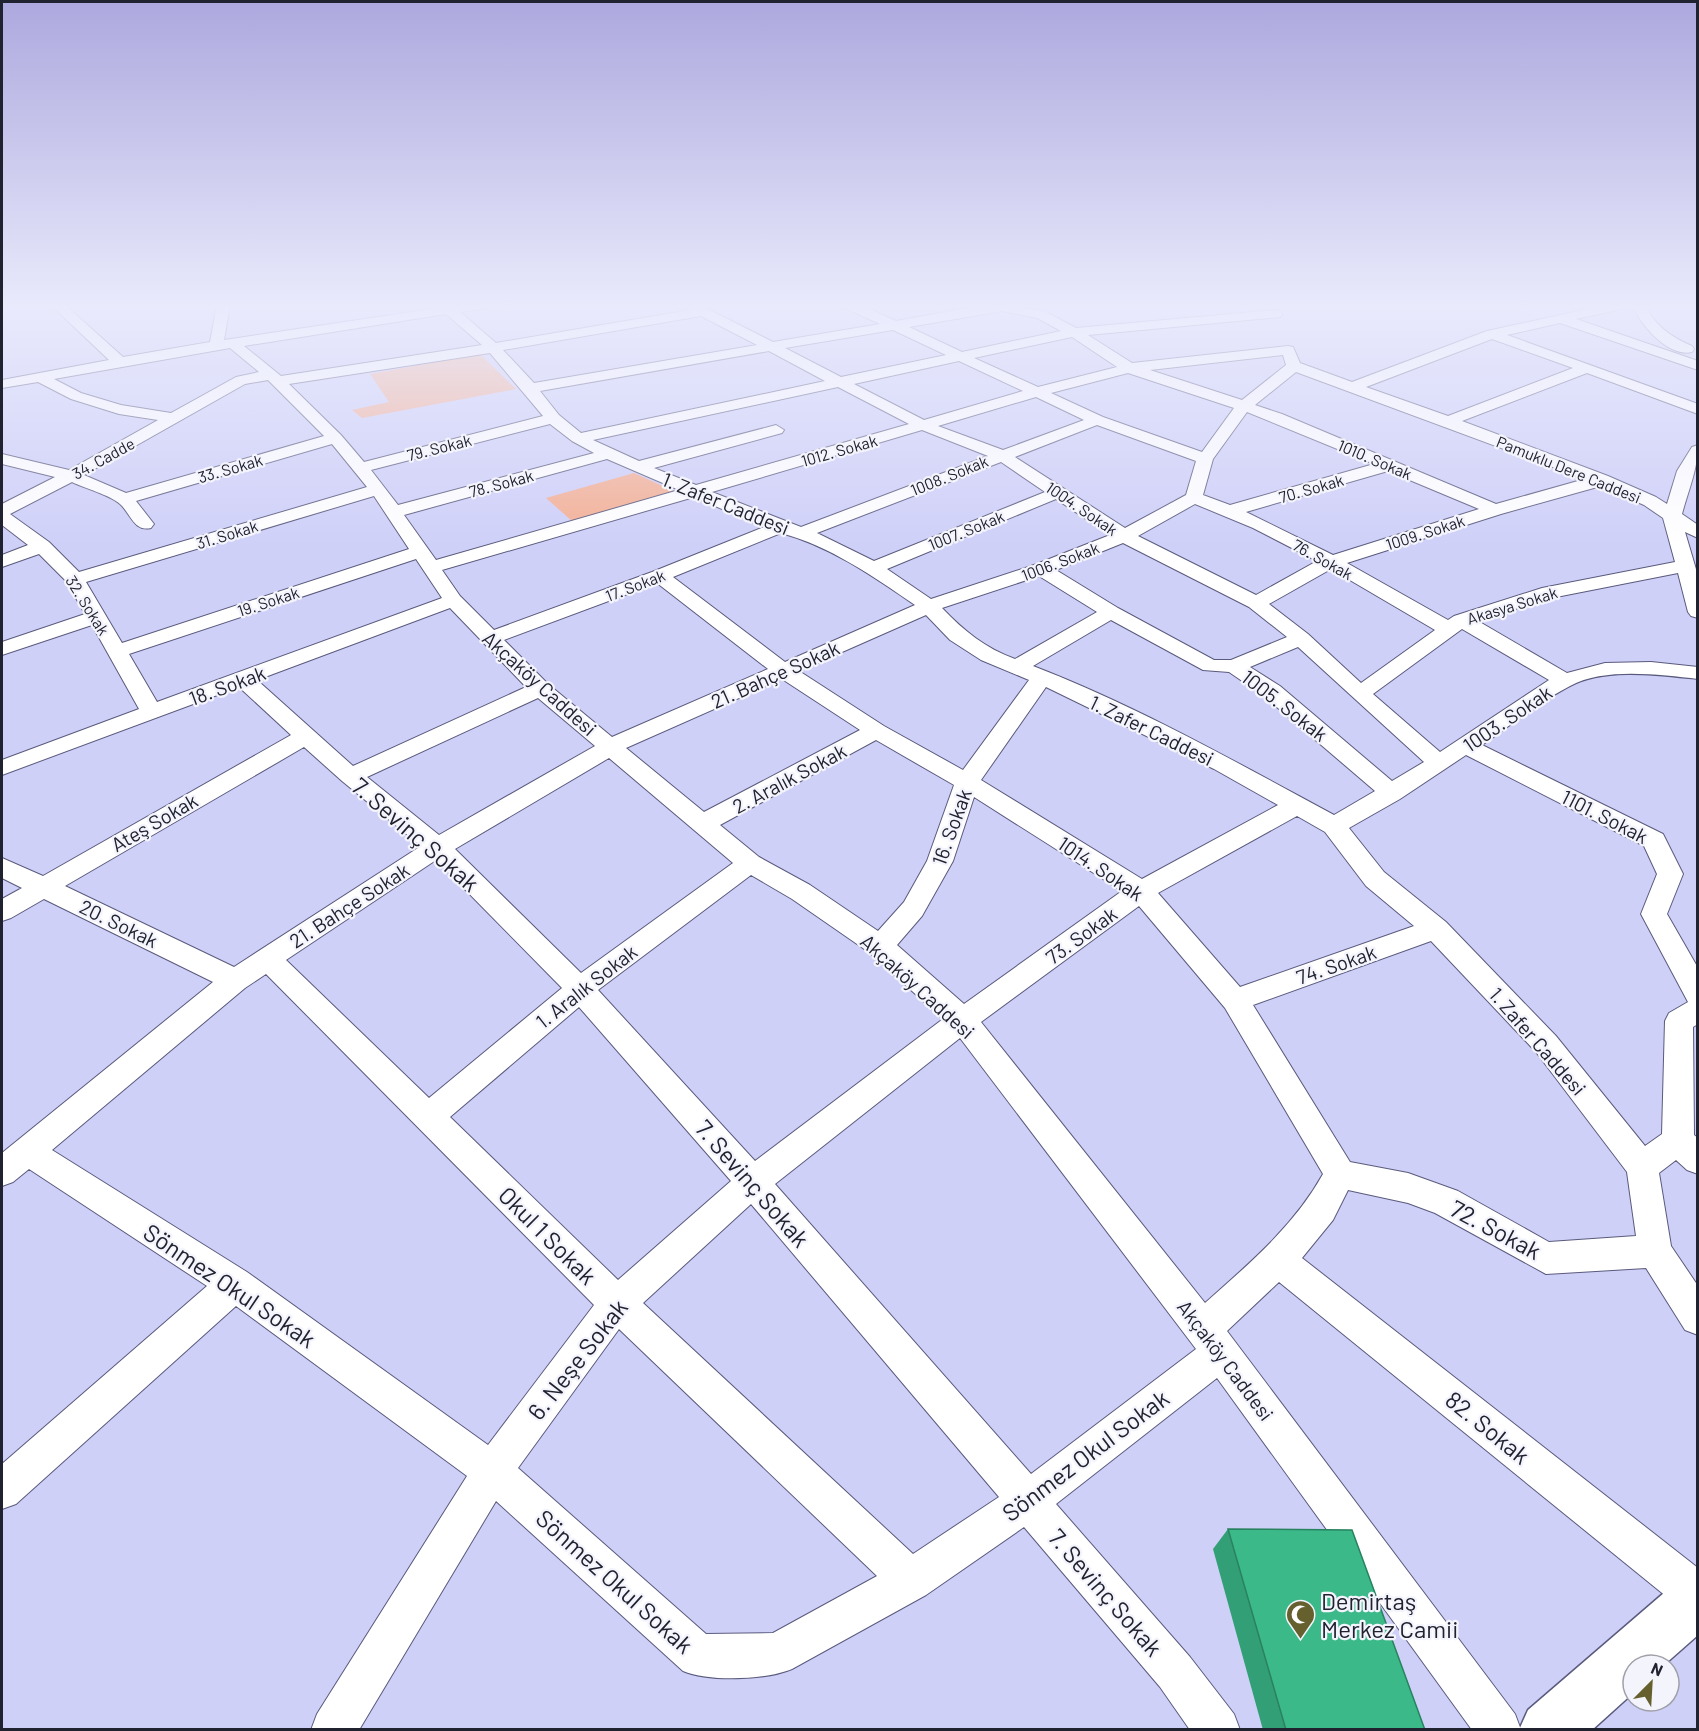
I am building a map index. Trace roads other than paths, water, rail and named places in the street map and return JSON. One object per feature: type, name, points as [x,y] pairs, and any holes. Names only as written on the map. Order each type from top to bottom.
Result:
[{"type":"main road","points":[[1548,1730],[1698,1597]]},
{"type":"street","points":[[57,386],[76,396],[119,409],[173,418]]},
{"type":"street","name":"34. Cadde","points":[[2,511],[71,477],[231,386]]},
{"type":"street","name":"Akçaköy Caddesi","points":[[281,386],[335,438],[360,468],[386,501],[453,600],[540,689],[750,863],[801,892],[880,946],[963,1020],[1212,1341],[1499,1730]]},
{"type":"street","name":"1. Zafer Caddesi","points":[[528,386],[553,418],[578,438],[637,467],[780,527],[802,533],[873,568],[929,606],[957,636],[988,656],[1042,677],[1118,712],[1334,826],[1375,879],[1436,929],[1546,1044],[1642,1167],[1655,1251],[1698,1318]]},
{"type":"street","points":[[530,388],[543,386]]},
{"type":"street","points":[[578,438],[827,386]]},
{"type":"street","name":"1004. Sokak","points":[[845,386],[922,425],[1001,455],[1124,536],[1256,603],[1301,638],[1360,694],[1439,763]]},
{"type":"street","points":[[1024,386],[1097,420],[1205,459]]},
{"type":"street","name":"1012. Sokak","points":[[425,560],[696,492],[1061,386]]},
{"type":"street","name":"1010. Sokak","points":[[1182,386],[1276,417],[1495,510]]},
{"type":"street","points":[[1194,498],[1205,459],[1243,406],[1263,386]]},
{"type":"street","points":[[1448,421],[1541,386]]},
{"type":"street","points":[[1632,386],[1698,409]]},
{"type":"street","name":"Pamuklu Dere Caddesi","points":[[1352,387],[1602,480],[1650,501],[1698,534]]},
{"type":"street","name":"79. Sokak","points":[[360,468],[553,418]]},
{"type":"street","name":"1008. Sokak","points":[[802,533],[1097,420]]},
{"type":"street","points":[[637,467],[776,430]]},
{"type":"street","name":"33. Sokak","points":[[125,499],[335,438]]},
{"type":"street","points":[[1698,450],[1672,518],[1698,612]]},
{"type":"street","name":"78. Sokak","points":[[386,501],[608,454]]},
{"type":"street","points":[[2,459],[71,477],[125,499],[145,524]]},
{"type":"street","name":"70. Sokak","points":[[1232,510],[1390,465]]},
{"type":"street","name":"1009. Sokak","points":[[1256,603],[1330,562],[1495,510],[1602,480]]},
{"type":"street","name":"1007. Sokak","points":[[873,568],[1059,492]]},
{"type":"street","name":"76. Sokak","points":[[1194,498],[1232,510],[1564,680]]},
{"type":"street","name":"1006. Sokak","points":[[929,606],[1041,569],[1124,536],[1194,498]]},
{"type":"street","name":"31. Sokak","points":[[75,579],[386,501]]},
{"type":"street","name":"32. Sokak","points":[[2,518],[42,546],[75,579],[152,713]]},
{"type":"street","name":"17. Sokak","points":[[489,639],[659,576],[780,527]]},
{"type":"street","points":[[2,561],[42,546]]},
{"type":"street","name":"19. Sokak","points":[[117,651],[425,560]]},
{"type":"street","name":"Akasya Sokak","points":[[1360,694],[1454,624],[1542,594],[1685,566]]},
{"type":"street","name":"1005. Sokak","points":[[1041,569],[1111,612],[1210,666],[1234,666],[1272,691],[1392,793]]},
{"type":"street","name":"1014. Sokak","points":[[659,576],[783,670],[876,731],[967,782],[1142,891],[1235,999],[1340,1174]]},
{"type":"street","name":"18. Sokak","points":[[2,768],[453,600]]},
{"type":"street","name":"21. Bahçe Sokak","points":[[14,1161],[235,980],[438,847],[610,747],[929,606]]},
{"type":"street","points":[[1017,667],[1111,612]]},
{"type":"street","points":[[2,650],[97,617]]},
{"type":"street","points":[[1234,666],[1301,638]]},
{"type":"street","name":"1003. Sokak","points":[[1334,826],[1392,793],[1564,680],[1605,669],[1652,668],[1698,673]]},
{"type":"street","name":"16. Sokak","points":[[880,946],[913,909],[940,861],[967,782],[1042,677]]},
{"type":"street","name":"7. Sevinç Sokak","points":[[243,679],[350,776],[438,847],[580,989],[753,1182],[1028,1501],[1175,1672],[1218,1730]]},
{"type":"street","points":[[350,776],[540,689]]},
{"type":"street","name":"2. Aralık Sokak","points":[[702,824],[876,731]]},
{"type":"street","name":"Ateş Sokak","points":[[2,911],[307,735]]},
{"type":"street","name":"1101. Sokak","points":[[1466,746],[1654,840],[1670,874],[1654,914],[1698,995]]},
{"type":"street","name":"73. Sokak","points":[[963,1020],[1142,891],[1297,805]]},
{"type":"street","name":"1. Aralık Sokak","points":[[428,1117],[580,989],[750,863]]},
{"type":"street","name":"20. Sokak","points":[[2,867],[235,980]]},
{"type":"street","name":"74. Sokak","points":[[1235,999],[1436,929]]},
{"type":"street","name":"Okul 1 Sokak","points":[[267,959],[617,1303],[911,1580]]},
{"type":"street","points":[[1642,1167],[1688,1150],[1679,1021],[1698,1010]]},
{"type":"street","name":"6. Neşe Sokak","points":[[333,1730],[492,1471],[617,1303],[753,1182],[963,1020]]},
{"type":"street","name":"Sönmez Okul Sokak","points":[[14,1161],[235,1284],[492,1471],[698,1656],[777,1654],[911,1580],[1028,1501],[1212,1341]]},
{"type":"street","points":[[1212,1341],[1321,1209],[1340,1174]]},
{"type":"street","name":"72. Sokak","points":[[1340,1174],[1408,1188],[1446,1202],[1546,1258],[1655,1251]]},
{"type":"street","name":"82. Sokak","points":[[1278,1260],[1698,1597]]},
{"type":"street","points":[[2,1490],[235,1284]]},
{"type":"place","name":"Demirtaş Merkez Camii","points":[[1300,1640]]}]
